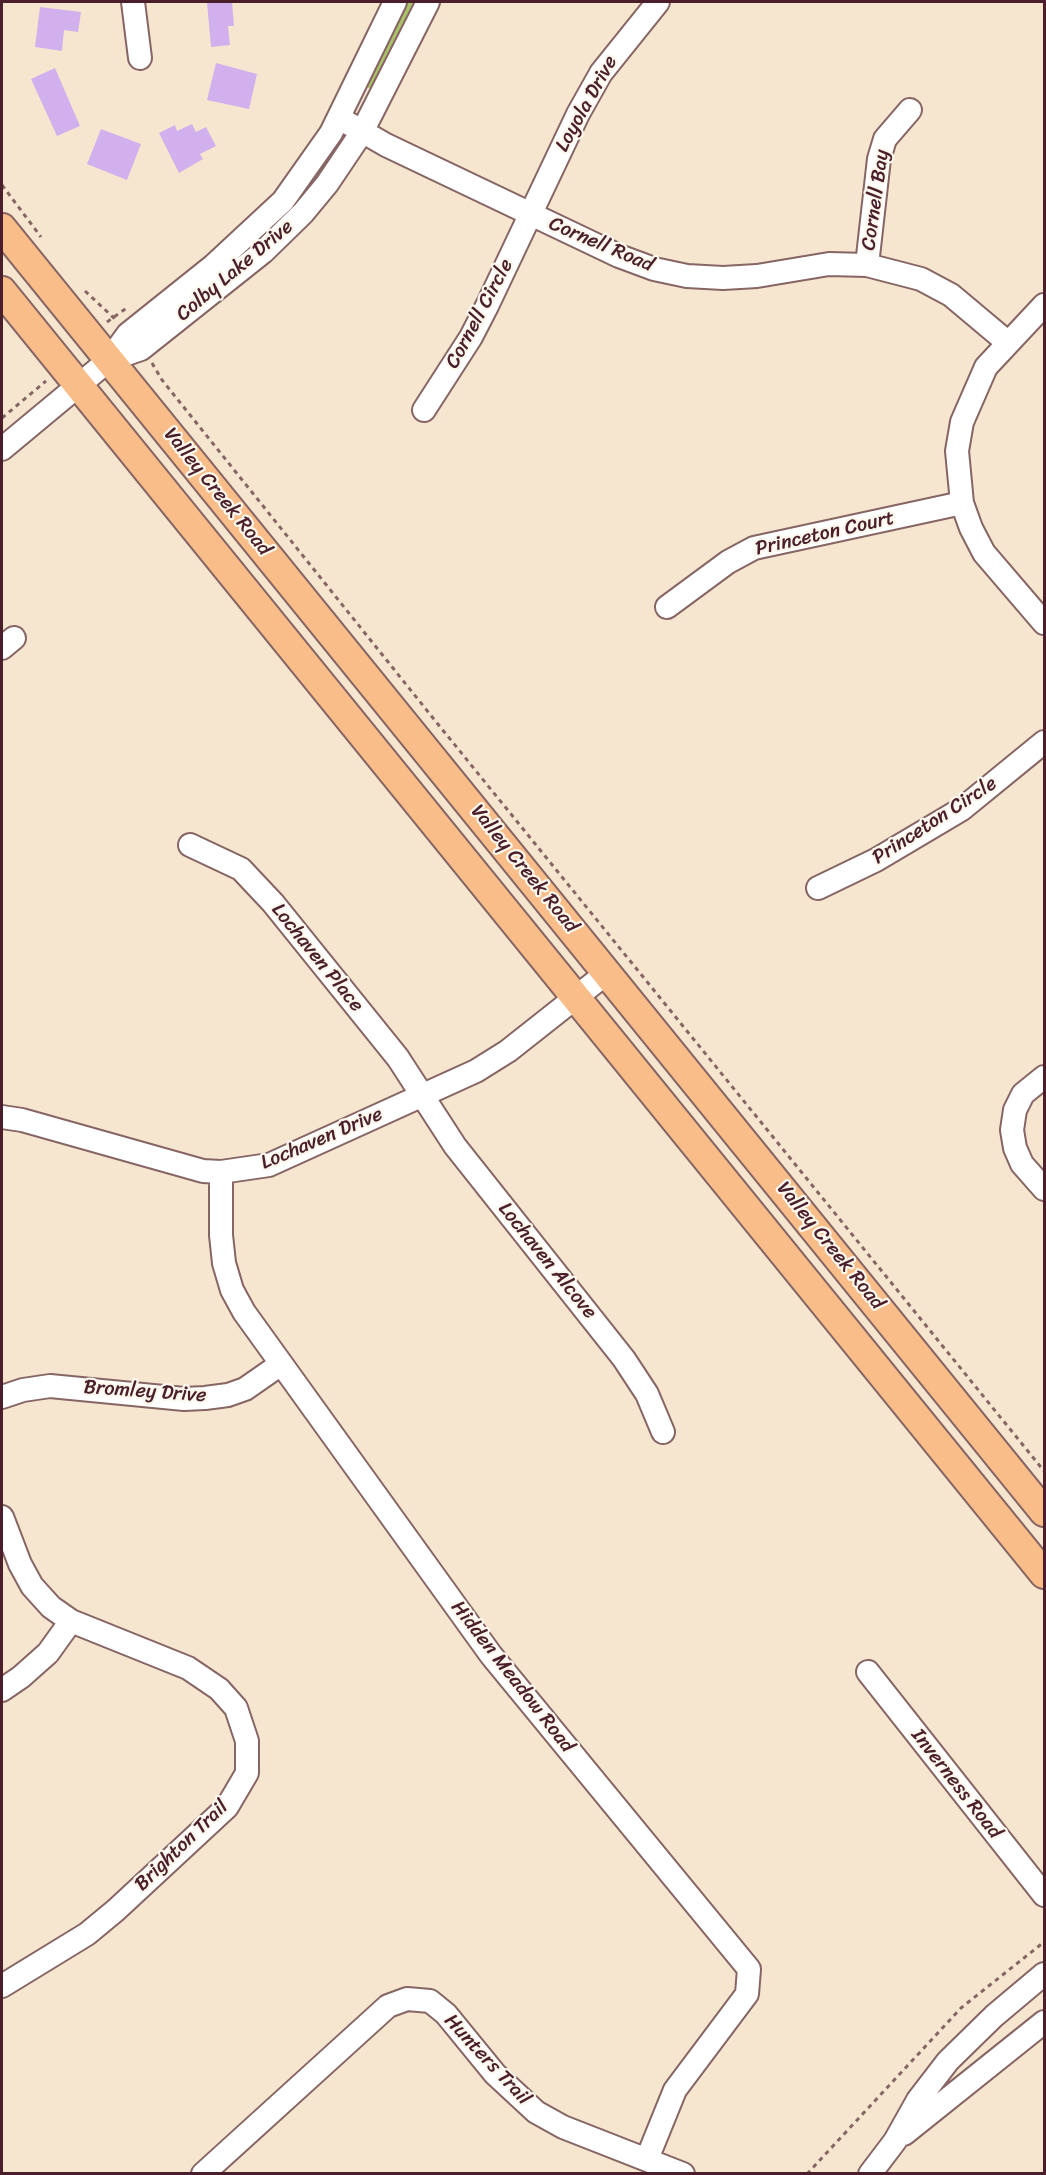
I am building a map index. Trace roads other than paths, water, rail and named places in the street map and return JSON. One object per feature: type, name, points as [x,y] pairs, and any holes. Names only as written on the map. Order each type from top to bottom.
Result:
[{"type":"main road","name":"Valley Creek Road","points":[[2,228],[1044,1512]]},
{"type":"main road","name":"Valley Creek Road","points":[[2,291],[1044,1574]]},
{"type":"street","points":[[133,2],[140,58]]},
{"type":"street","name":"Colby Lake Drive","points":[[2,449],[109,360],[128,334],[213,266],[275,209],[309,166],[339,118],[395,2]]},
{"type":"street","name":"Colby Lake Drive","points":[[109,360],[141,349],[273,244],[323,189],[362,132],[428,2]]},
{"type":"street","name":"Loyola Drive","points":[[530,215],[578,114],[601,73],[622,43],[658,2]]},
{"type":"street","name":"Cornell Bay","points":[[867,265],[879,159],[885,139],[910,110]]},
{"type":"street","name":"Cornell Road","points":[[339,118],[362,132],[530,215],[619,256],[654,269],[687,276],[723,278],[757,276],[829,264],[867,265],[921,279],[951,295],[1006,342]]},
{"type":"street","name":"Cornell Circle","points":[[424,410],[471,337],[530,215]]},
{"type":"street","points":[[1044,305],[1006,342],[986,368],[962,422],[957,451],[962,503],[984,553],[1044,623]]},
{"type":"street","name":"Princeton Court","points":[[667,607],[728,562],[754,548],[962,503]]},
{"type":"street","name":"Princeton Circle","points":[[818,888],[876,860],[944,820],[987,790],[1044,742]]},
{"type":"street","name":"Lochaven Place","points":[[190,845],[241,869],[257,886],[398,1058],[424,1094]]},
{"type":"street","name":"Lochaven Drive","points":[[2,1117],[22,1120],[185,1167],[222,1172],[251,1169],[287,1159],[476,1071],[508,1051],[608,972]]},
{"type":"street","points":[[1044,1077],[1023,1094],[1015,1110],[1012,1130],[1014,1148],[1022,1164],[1044,1189]]},
{"type":"street","name":"Lochaven Alcove","points":[[424,1094],[460,1152],[624,1359],[647,1394],[663,1432]]},
{"type":"street","name":"Hidden Meadow Road","points":[[222,1172],[221,1235],[224,1263],[232,1290],[281,1364],[491,1655],[749,1969],[747,1994],[675,2090],[647,2159]]},
{"type":"street","name":"Bromley Drive","points":[[2,1397],[23,1390],[50,1386],[184,1399],[206,1398],[228,1395],[245,1389],[281,1364]]},
{"type":"street","name":"Brighton Trail","points":[[2,1517],[20,1564],[32,1586],[51,1607],[71,1621],[188,1668],[219,1689],[236,1708],[255,1776],[227,1806],[116,1910],[87,1934],[2,1986]]},
{"type":"street","points":[[2,1690],[48,1653],[71,1621]]},
{"type":"street","name":"Inverness Road","points":[[868,1672],[1044,1896]]},
{"type":"street","points":[[870,2174],[896,2141],[918,2100],[948,2061],[994,2016],[1044,1974]]},
{"type":"street","name":"Hunters Trail","points":[[203,2174],[388,2006],[407,1999],[430,2001],[446,2014],[495,2074],[536,2112],[563,2127],[684,2174]]},
{"type":"street","points":[[896,2141],[1044,2022]]}]
